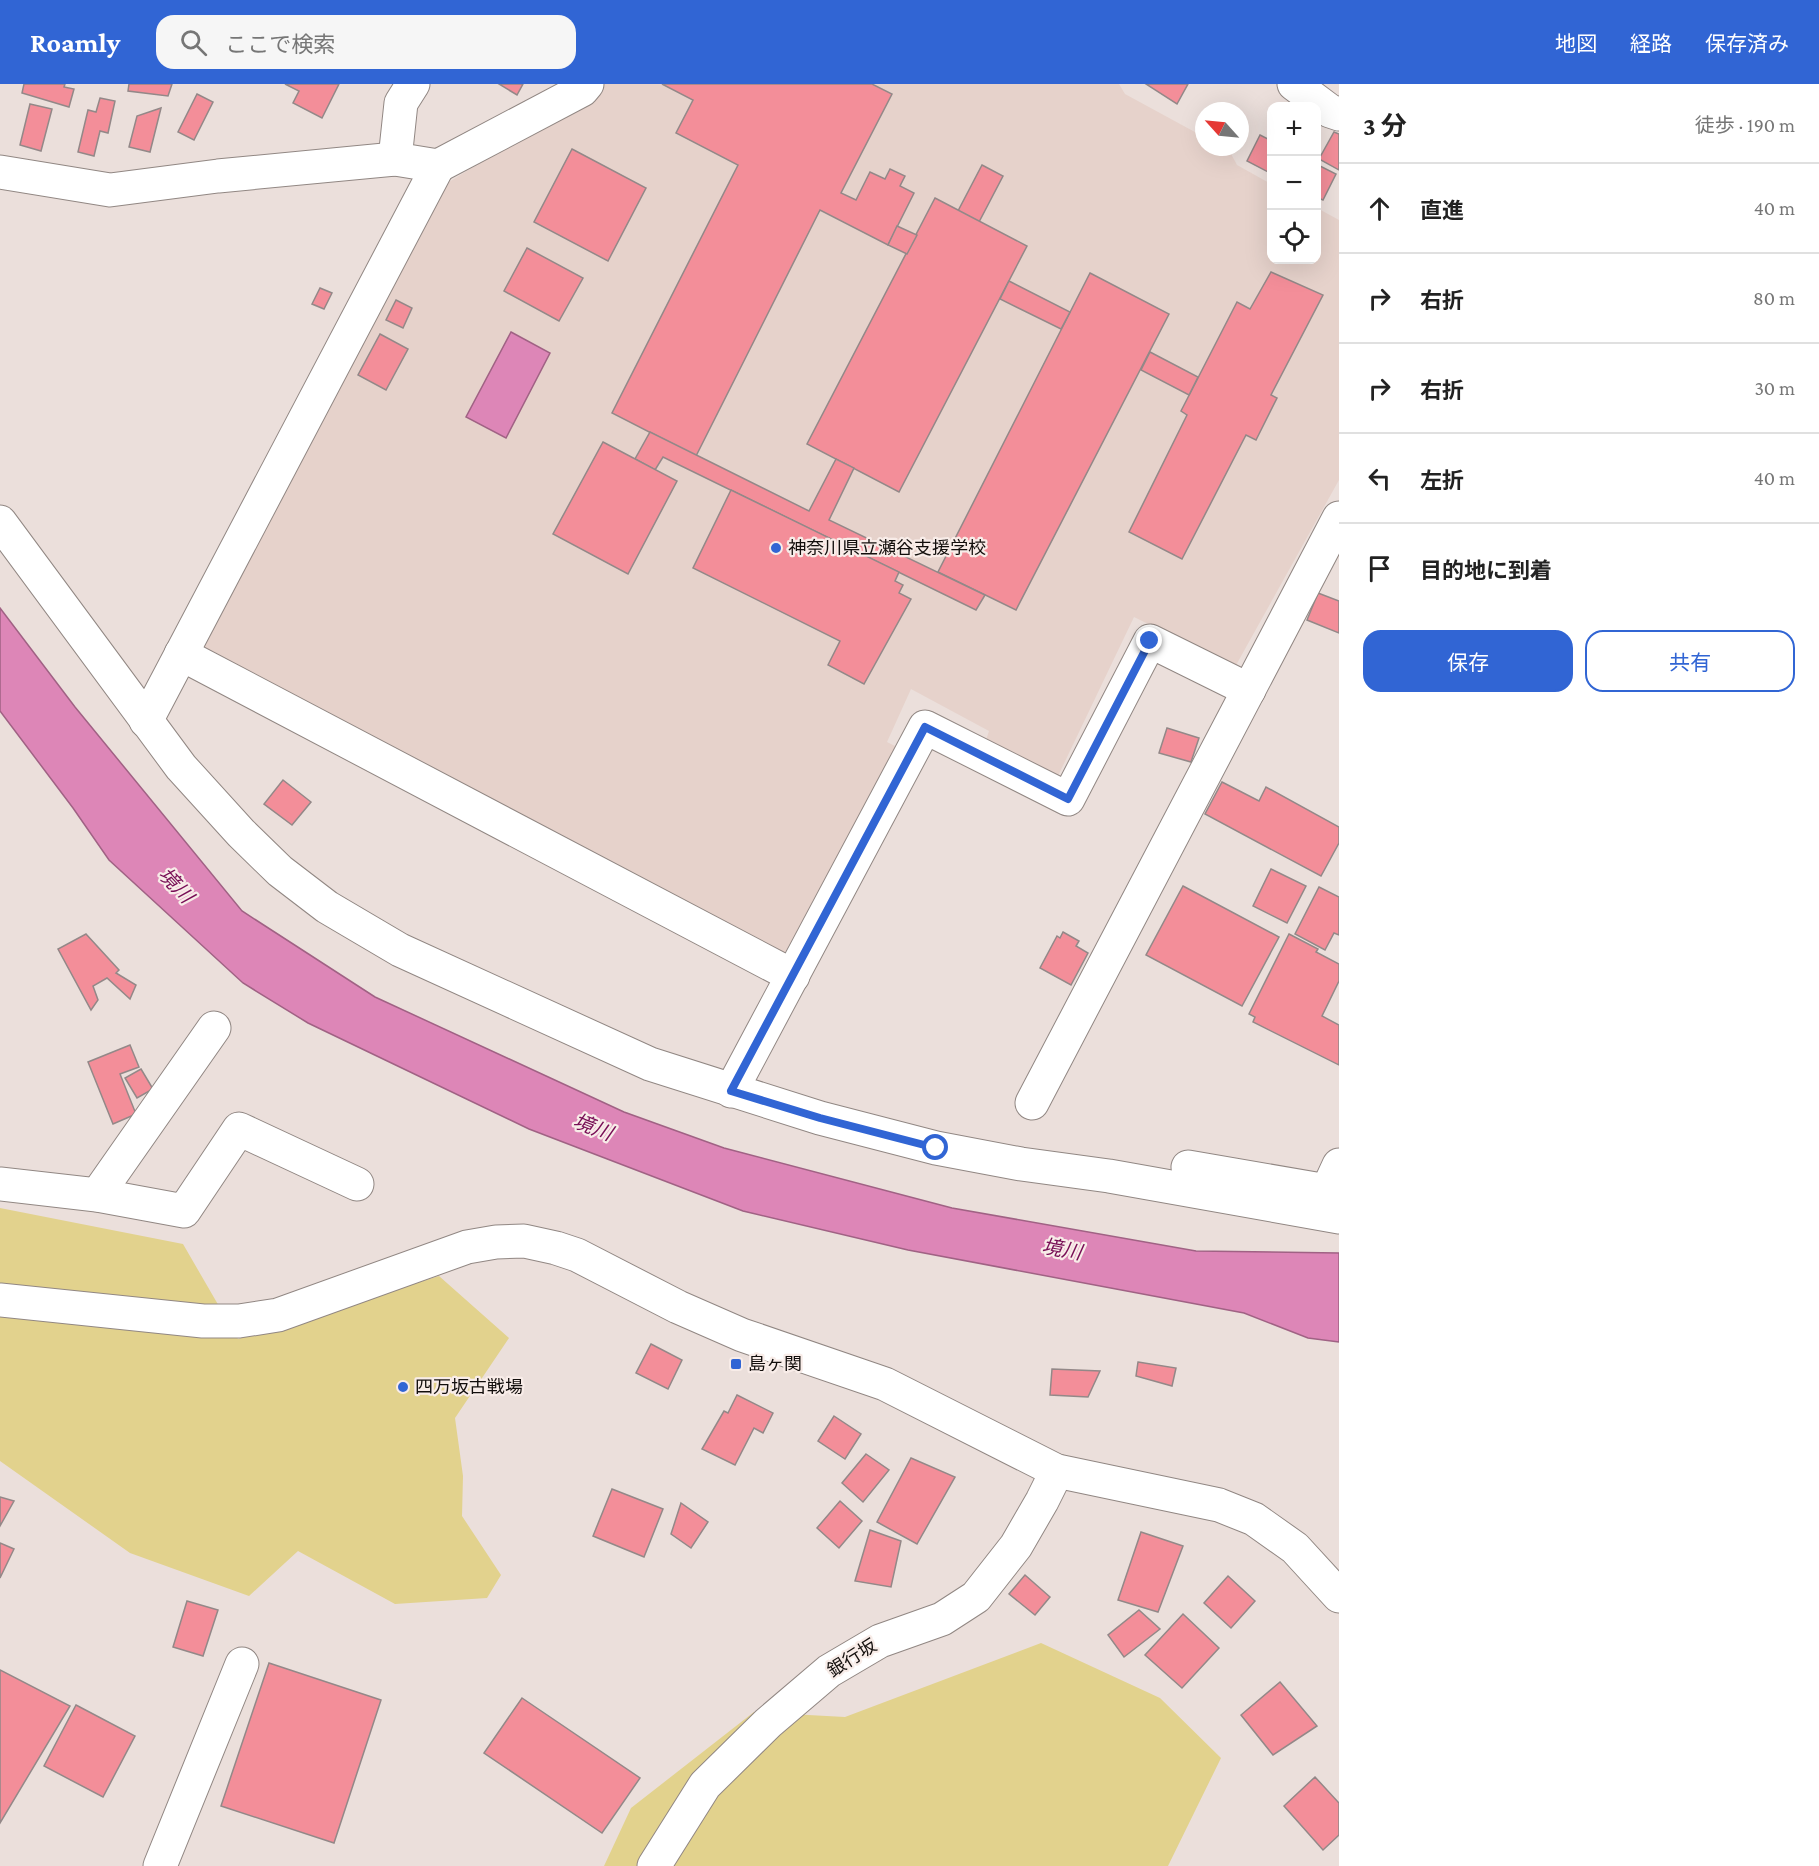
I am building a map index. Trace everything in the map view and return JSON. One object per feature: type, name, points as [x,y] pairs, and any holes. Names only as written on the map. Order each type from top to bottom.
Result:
[{"type":"street","points":[[394,159],[401,103],[413,84]]},
{"type":"street","points":[[146,721],[438,166],[582,90],[587,84]]},
{"type":"street","points":[[1294,84],[1330,111],[1339,114]]},
{"type":"street","points":[[0,172],[110,190],[218,176],[394,159],[438,166]]},
{"type":"street","points":[[1032,1103],[1339,519]]},
{"type":"street","points":[[0,522],[181,767],[241,833],[280,871],[327,907],[400,950],[650,1064],[820,1118],[936,1148],[1022,1164],[1109,1176],[1336,1191]]},
{"type":"street","points":[[731,1091],[925,727],[1068,799],[1150,641],[1249,690]]},
{"type":"street","points":[[180,654],[793,975]]},
{"type":"street","points":[[97,1195],[213,1028]]},
{"type":"street","points":[[0,1184],[97,1195],[184,1211],[239,1129],[357,1184]]},
{"type":"street","points":[[0,1300],[203,1321],[239,1321],[278,1315],[467,1246],[525,1241],[577,1255],[678,1307],[742,1335],[885,1384],[1057,1471],[1219,1505],[1254,1519],[1295,1548],[1339,1596]]},
{"type":"street","name":"銀行坂","points":[[654,1866],[705,1785],[768,1723],[829,1671],[880,1641],[942,1619],[976,1597],[1016,1546],[1057,1471]]},
{"type":"street","points":[[160,1866],[242,1664]]},
{"type":"shaded area","name":"神奈川県立瀬谷支援学校","points":[[601,84],[1119,84],[1125,94],[1195,132],[1195,156],[1232,156],[1237,165],[1267,182],[1267,264],[1321,264],[1321,210],[1339,220],[1339,480],[1235,667],[1134,617],[1058,776],[986,740],[989,731],[911,689],[887,742],[901,749],[797,944],[774,959],[199,646],[444,185],[591,95]]},
{"type":"shaded area","points":[[0,1208],[183,1244],[238,1339],[439,1276],[509,1338],[455,1418],[463,1476],[462,1516],[501,1575],[487,1598],[395,1604],[298,1551],[249,1596],[130,1553],[0,1461]]},
{"type":"shaded area","points":[[1041,1643],[1160,1698],[1221,1758],[1168,1866],[604,1866],[631,1808],[754,1712],[845,1717]]},
{"type":"water","points":[[511,332],[550,353],[506,438],[466,417]]},
{"type":"water","name":"境川","points":[[0,608],[75,707],[242,911],[375,997],[624,1112],[724,1148],[952,1208],[1196,1251],[1339,1253],[1339,1342],[1308,1338],[1244,1313],[908,1250],[743,1211],[529,1129],[308,1023],[243,983],[109,860],[0,711]]},
{"type":"building","points":[[24,84],[65,84],[64,87],[74,89],[69,107],[22,93]]},
{"type":"building","points":[[129,84],[172,84],[168,96],[128,91]]},
{"type":"building","points":[[285,84],[339,84],[322,118],[293,103],[299,91]]},
{"type":"building","points":[[499,84],[523,84],[517,95]]},
{"type":"building","points":[[662,84],[872,84],[892,94],[841,193],[856,200],[870,172],[885,179],[890,169],[905,176],[900,186],[914,193],[888,245],[820,210],[696,456],[612,413],[738,165],[676,133],[693,100]]},
{"type":"building","points":[[1146,84],[1188,84],[1177,104]]},
{"type":"building","points":[[197,94],[213,102],[194,140],[178,132]]},
{"type":"building","points":[[100,98],[115,101],[108,133],[100,131],[94,156],[78,152],[88,110],[96,112]]},
{"type":"building","points":[[30,104],[52,109],[41,151],[20,145]]},
{"type":"building","points":[[161,108],[150,152],[129,147],[137,116]]},
{"type":"building","points":[[1334,132],[1339,134],[1339,170],[1321,160],[1321,155]]},
{"type":"building","points":[[1260,135],[1267,138],[1267,171],[1247,161]]},
{"type":"building","points":[[572,149],[646,188],[608,261],[534,222]]},
{"type":"building","points":[[982,165],[1003,176],[979,222],[958,211]]},
{"type":"building","points":[[1321,166],[1336,174],[1323,200],[1321,199]]},
{"type":"building","points":[[935,198],[1027,246],[899,492],[807,444]]},
{"type":"building","points":[[897,226],[917,235],[907,254],[888,245]]},
{"type":"building","points":[[527,248],[583,278],[559,321],[504,291]]},
{"type":"building","points":[[1271,272],[1323,295],[1271,395],[1277,398],[1256,440],[1246,435],[1182,559],[1129,532],[1187,415],[1181,411],[1237,302],[1250,309]]},
{"type":"building","points":[[1090,273],[1169,314],[1016,610],[938,572]]},
{"type":"building","points":[[1009,281],[1070,312],[1061,329],[1000,299]]},
{"type":"building","points":[[320,288],[332,293],[324,309],[312,304]]},
{"type":"building","points":[[396,300],[412,308],[403,328],[386,320]]},
{"type":"building","points":[[380,334],[408,349],[386,390],[358,375]]},
{"type":"building","points":[[1150,352],[1198,377],[1189,395],[1141,370]]},
{"type":"building","points":[[650,432],[809,511],[836,459],[854,468],[829,520],[985,595],[976,610],[663,457],[655,470],[635,459]]},
{"type":"building","points":[[603,442],[677,481],[628,574],[553,534]]},
{"type":"building","points":[[731,490],[899,572],[895,581],[903,585],[899,593],[911,599],[864,684],[828,665],[840,641],[693,568]]},
{"type":"building","points":[[1318,593],[1339,601],[1339,633],[1307,620]]},
{"type":"building","points":[[1167,728],[1199,738],[1191,762],[1159,753]]},
{"type":"building","points":[[283,780],[311,802],[292,825],[264,804]]},
{"type":"building","points":[[1222,782],[1259,801],[1266,787],[1339,827],[1339,843],[1321,876],[1205,814]]},
{"type":"building","points":[[1271,869],[1306,886],[1287,923],[1253,906]]},
{"type":"building","points":[[1183,886],[1279,937],[1242,1006],[1146,955]]},
{"type":"building","points":[[1319,887],[1339,897],[1339,935],[1334,933],[1325,950],[1295,934]]},
{"type":"building","points":[[1063,932],[1079,941],[1076,946],[1088,953],[1071,985],[1040,968],[1057,936],[1060,938]]},
{"type":"building","points":[[86,934],[119,970],[116,973],[136,985],[130,999],[107,978],[93,986],[98,1000],[91,1010],[58,949]]},
{"type":"building","points":[[1289,934],[1318,949],[1316,952],[1339,964],[1339,981],[1322,1016],[1339,1025],[1339,1065],[1253,1022],[1255,1017],[1249,1014]]},
{"type":"building","points":[[130,1045],[139,1067],[120,1074],[136,1114],[113,1124],[88,1062]]},
{"type":"building","points":[[141,1069],[153,1089],[137,1098],[125,1078]]},
{"type":"building","points":[[651,1344],[682,1360],[668,1389],[636,1373]]},
{"type":"building","points":[[1138,1362],[1176,1368],[1172,1386],[1136,1376]]},
{"type":"building","points":[[1052,1369],[1100,1371],[1088,1397],[1050,1395]]},
{"type":"building","points":[[737,1395],[773,1413],[763,1433],[754,1428],[735,1465],[702,1449],[724,1411],[728,1413]]},
{"type":"building","points":[[834,1416],[861,1434],[845,1459],[818,1441]]},
{"type":"building","points":[[866,1454],[889,1470],[863,1502],[842,1483]]},
{"type":"building","points":[[911,1458],[955,1477],[917,1544],[877,1522]]},
{"type":"building","points":[[612,1489],[663,1509],[644,1557],[593,1536]]},
{"type":"building","points":[[0,1497],[14,1501],[0,1526]]},
{"type":"building","points":[[840,1501],[862,1521],[839,1548],[817,1528]]},
{"type":"building","points":[[681,1503],[708,1522],[691,1548],[671,1534]]},
{"type":"building","points":[[870,1530],[901,1541],[891,1587],[855,1581]]},
{"type":"building","points":[[1141,1532],[1183,1546],[1158,1612],[1118,1600]]},
{"type":"building","points":[[0,1543],[14,1549],[0,1578]]},
{"type":"building","points":[[1025,1575],[1050,1597],[1035,1615],[1009,1594]]},
{"type":"building","points":[[1228,1576],[1255,1601],[1231,1628],[1204,1603]]},
{"type":"building","points":[[187,1601],[218,1610],[203,1656],[173,1647]]},
{"type":"building","points":[[1139,1610],[1160,1629],[1124,1657],[1108,1635]]},
{"type":"building","points":[[1183,1614],[1219,1648],[1182,1688],[1145,1655]]},
{"type":"building","points":[[269,1663],[381,1700],[334,1843],[221,1806]]},
{"type":"building","points":[[0,1670],[70,1706],[0,1823]]},
{"type":"building","points":[[1280,1682],[1317,1726],[1273,1755],[1241,1715]]},
{"type":"building","points":[[522,1698],[640,1778],[602,1833],[484,1753]]},
{"type":"building","points":[[76,1705],[135,1736],[103,1797],[44,1766]]},
{"type":"building","points":[[1315,1777],[1339,1803],[1339,1835],[1323,1850],[1284,1806]]},
{"type":"place","name":"神奈川県立瀬谷支援学校","points":[[776,548]]},
{"type":"place","name":"島ヶ関","points":[[736,1364]]},
{"type":"place","name":"四万坂古戦場","points":[[403,1387]]},
{"type":"route","points":[[936,1148],[820,1118],[731,1091],[925,727],[1068,799],[1150,641]]}]
